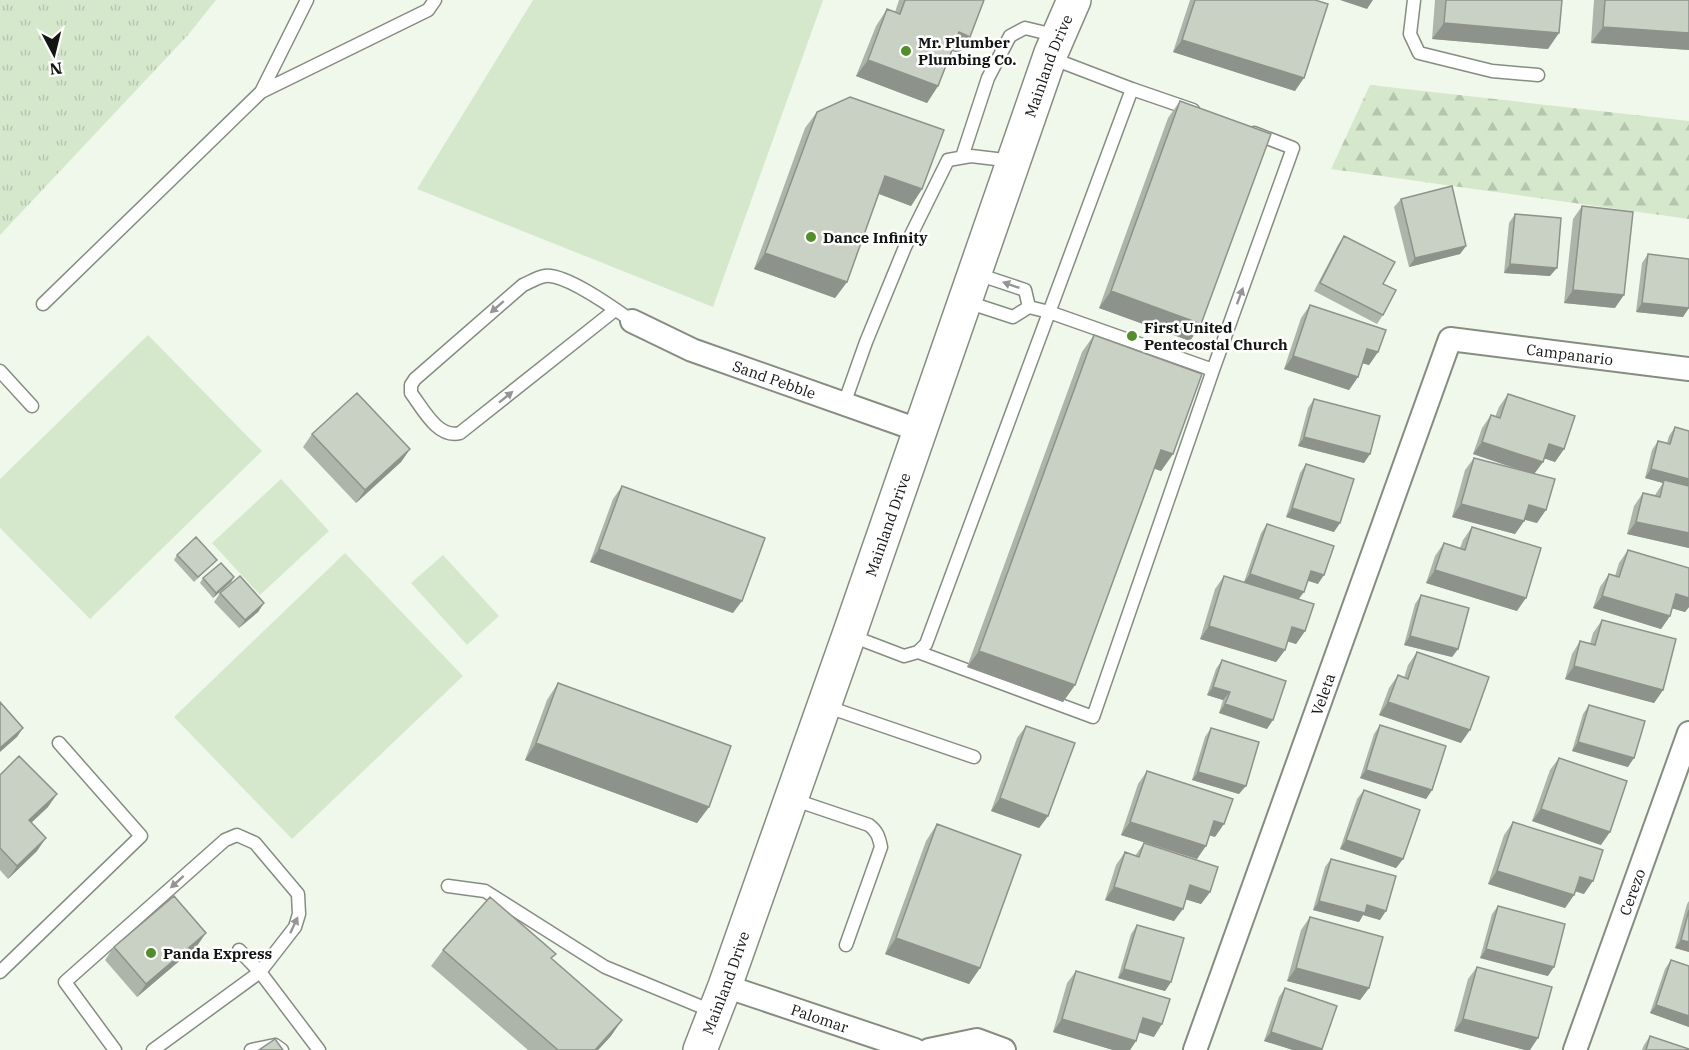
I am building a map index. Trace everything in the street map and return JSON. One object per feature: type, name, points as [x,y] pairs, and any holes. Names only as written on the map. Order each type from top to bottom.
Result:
[{"type":"main road","name":"Mainland Drive","points":[[700,1050],[824,706],[1054,47],[1074,0]]},
{"type":"street","name":"Sand Pebble","points":[[624,316],[692,350],[921,431]]},
{"type":"street","name":"Campanario","points":[[1450,339],[1689,369]]},
{"type":"street","name":"Veleta","points":[[1195,1050],[1450,339]]},
{"type":"street","name":"Cerezo","points":[[1575,1050],[1689,733]]},
{"type":"street","name":"Palomar","points":[[720,999],[915,1050]]},
{"type":"street","points":[[928,1050],[977,1040],[1004,1050]]},
{"type":"lane","points":[[261,92],[307,0]]},
{"type":"lane","points":[[42,304],[261,92],[428,10],[435,0]]},
{"type":"lane","points":[[1414,0],[1410,34],[1419,53],[1492,71],[1538,75]]},
{"type":"lane","points":[[962,158],[988,78],[1010,36],[1025,28],[1054,47],[1132,89],[1203,114]]},
{"type":"lane","points":[[849,634],[904,656],[918,652],[926,644],[1132,89]]},
{"type":"lane","points":[[918,652],[1093,717],[1213,370],[1293,148],[1246,130]]},
{"type":"lane","points":[[844,404],[904,248],[948,160],[991,157],[1014,161]]},
{"type":"lane","points":[[545,276],[562,277],[624,316],[460,434],[444,433],[411,393],[411,385],[424,371],[523,285],[545,276]]},
{"type":"lane","points":[[971,288],[1025,290],[1029,307]]},
{"type":"lane","points":[[971,288],[1013,317],[1029,307],[1049,312],[1213,370]]},
{"type":"lane","points":[[0,371],[32,406]]},
{"type":"lane","points":[[824,706],[974,757]]},
{"type":"lane","points":[[0,972],[141,836],[59,743]]},
{"type":"lane","points":[[791,798],[869,825],[880,837],[881,847],[846,945]]},
{"type":"lane","points":[[115,1050],[65,982],[225,840],[237,835],[255,843],[298,894],[299,914],[295,927],[260,972],[153,1050]]},
{"type":"lane","points":[[448,886],[485,891],[605,967],[720,999]]},
{"type":"lane","points":[[239,950],[260,972],[319,1050]]},
{"type":"lane","points":[[251,1050],[275,1045],[282,1050]]},
{"type":"green space","points":[[0,0],[216,0],[188,35],[0,235]]},
{"type":"green space","points":[[533,0],[823,0],[713,307],[417,189]]},
{"type":"green space","points":[[1370,85],[1689,121],[1689,219],[1331,169]]},
{"type":"green space","points":[[148,335],[262,451],[90,619],[0,528],[0,479]]},
{"type":"green space","points":[[281,479],[329,531],[260,595],[212,543]]},
{"type":"green space","points":[[345,553],[463,676],[292,839],[174,717]]},
{"type":"green space","points":[[443,555],[499,616],[467,645],[411,583]]},
{"type":"building","name":"Mr. Plumber Plumbing Co.","points":[[905,0],[984,0],[970,37],[959,32],[938,86],[868,60],[887,9],[900,14]]},
{"type":"building","points":[[1195,0],[1315,0],[1328,4],[1304,78],[1182,40]]},
{"type":"building","points":[[1446,0],[1562,0],[1559,33],[1444,23]]},
{"type":"building","points":[[1605,0],[1689,0],[1689,33],[1603,27]]},
{"type":"building","name":"Dance Infinity","points":[[850,97],[944,130],[922,189],[885,176],[847,282],[765,253],[817,112]]},
{"type":"building","points":[[1180,101],[1271,134],[1201,324],[1111,291]]},
{"type":"building","points":[[1452,186],[1466,246],[1415,258],[1401,199]]},
{"type":"building","points":[[1582,206],[1633,212],[1624,295],[1573,290]]},
{"type":"building","points":[[1515,214],[1561,218],[1557,268],[1510,264]]},
{"type":"building","points":[[1344,236],[1395,262],[1383,284],[1396,290],[1383,315],[1320,283]]},
{"type":"building","points":[[1648,254],[1689,259],[1689,308],[1642,303]]},
{"type":"building","points":[[1310,305],[1386,330],[1378,352],[1367,349],[1358,377],[1293,356]]},
{"type":"building","points":[[1094,335],[1202,374],[1173,454],[1161,450],[1075,685],[979,651]]},
{"type":"building","points":[[357,393],[410,449],[365,490],[312,434]]},
{"type":"building","points":[[1508,394],[1575,416],[1564,449],[1549,444],[1543,462],[1482,442],[1491,415],[1500,418]]},
{"type":"building","points":[[1314,399],[1380,416],[1370,454],[1304,437]]},
{"type":"building","points":[[1675,427],[1689,431],[1689,479],[1651,469],[1658,441],[1670,444]]},
{"type":"building","points":[[1474,458],[1555,479],[1546,510],[1529,505],[1524,521],[1461,504]]},
{"type":"building","points":[[1306,464],[1354,479],[1340,523],[1292,508]]},
{"type":"building","points":[[1664,480],[1689,486],[1689,533],[1636,522],[1643,493],[1660,497]]},
{"type":"building","points":[[622,486],[765,538],[742,601],[599,549]]},
{"type":"building","points":[[1267,524],[1334,546],[1324,575],[1311,571],[1304,592],[1250,574]]},
{"type":"building","points":[[1472,527],[1541,548],[1526,598],[1435,570],[1444,543],[1465,550]]},
{"type":"building","points":[[196,537],[217,560],[198,577],[177,555]]},
{"type":"building","points":[[1628,550],[1689,568],[1689,598],[1676,594],[1670,616],[1602,596],[1609,574],[1619,577]]},
{"type":"building","points":[[221,563],[234,577],[216,593],[203,578]]},
{"type":"building","points":[[240,576],[264,603],[245,620],[220,593]]},
{"type":"building","points":[[1224,576],[1314,604],[1305,631],[1292,627],[1285,650],[1209,626]]},
{"type":"building","points":[[1421,595],[1469,608],[1458,649],[1410,636]]},
{"type":"building","points":[[1602,620],[1676,639],[1663,690],[1574,666],[1580,641],[1595,645]]},
{"type":"building","points":[[1417,652],[1489,677],[1470,730],[1388,702],[1398,675],[1408,679]]},
{"type":"building","points":[[1222,660],[1286,681],[1273,720],[1225,704],[1230,692],[1213,687]]},
{"type":"building","points":[[558,683],[731,746],[709,807],[536,743]]},
{"type":"building","points":[[0,702],[23,728],[0,748]]},
{"type":"building","points":[[1589,705],[1645,721],[1634,758],[1578,742]]},
{"type":"building","points":[[1380,725],[1446,746],[1432,790],[1366,770]]},
{"type":"building","points":[[1026,726],[1075,743],[1048,816],[1000,798]]},
{"type":"building","points":[[1211,728],[1259,742],[1246,786],[1198,772]]},
{"type":"building","points":[[19,756],[57,794],[29,820],[46,838],[17,866],[0,848],[0,775]]},
{"type":"building","points":[[1559,758],[1627,781],[1610,832],[1541,809]]},
{"type":"building","points":[[1147,771],[1233,799],[1224,824],[1214,821],[1206,846],[1130,822]]},
{"type":"building","points":[[1364,790],[1420,810],[1403,859],[1346,840]]},
{"type":"building","points":[[1513,822],[1603,850],[1593,881],[1580,877],[1574,895],[1497,871]]},
{"type":"building","points":[[937,824],[1021,855],[980,968],[896,938]]},
{"type":"building","points":[[1144,843],[1218,867],[1210,892],[1190,885],[1183,909],[1114,887],[1125,852],[1139,857]]},
{"type":"building","points":[[1331,859],[1396,876],[1386,911],[1367,905],[1365,913],[1319,901]]},
{"type":"building","name":"Panda Express","points":[[174,896],[206,933],[146,984],[114,947]]},
{"type":"building","points":[[490,897],[556,954],[551,958],[622,1020],[595,1050],[558,1050],[443,950]]},
{"type":"building","points":[[1498,906],[1565,924],[1554,967],[1486,949]]},
{"type":"building","points":[[1689,910],[1689,942],[1681,940]]},
{"type":"building","points":[[1310,917],[1383,937],[1369,988],[1296,968]]},
{"type":"building","points":[[1137,925],[1184,938],[1171,982],[1124,969]]},
{"type":"building","points":[[1671,960],[1689,966],[1689,1016],[1656,1005]]},
{"type":"building","points":[[1477,967],[1552,987],[1538,1038],[1463,1019]]},
{"type":"building","points":[[1076,971],[1170,999],[1162,1024],[1143,1018],[1136,1041],[1062,1019]]},
{"type":"building","points":[[1285,988],[1337,1006],[1322,1049],[1271,1032]]},
{"type":"building","points":[[1650,1036],[1689,1049],[1689,1050],[1646,1050]]},
{"type":"building","points":[[275,1039],[283,1050],[259,1050]]},
{"type":"place","name":"Mr. Plumber Plumbing Co.","points":[[906,51]]},
{"type":"place","name":"Dance Infinity","points":[[811,237]]},
{"type":"place","name":"First United Pentecostal Church","points":[[1132,336]]},
{"type":"place","name":"Panda Express","points":[[151,953]]}]
